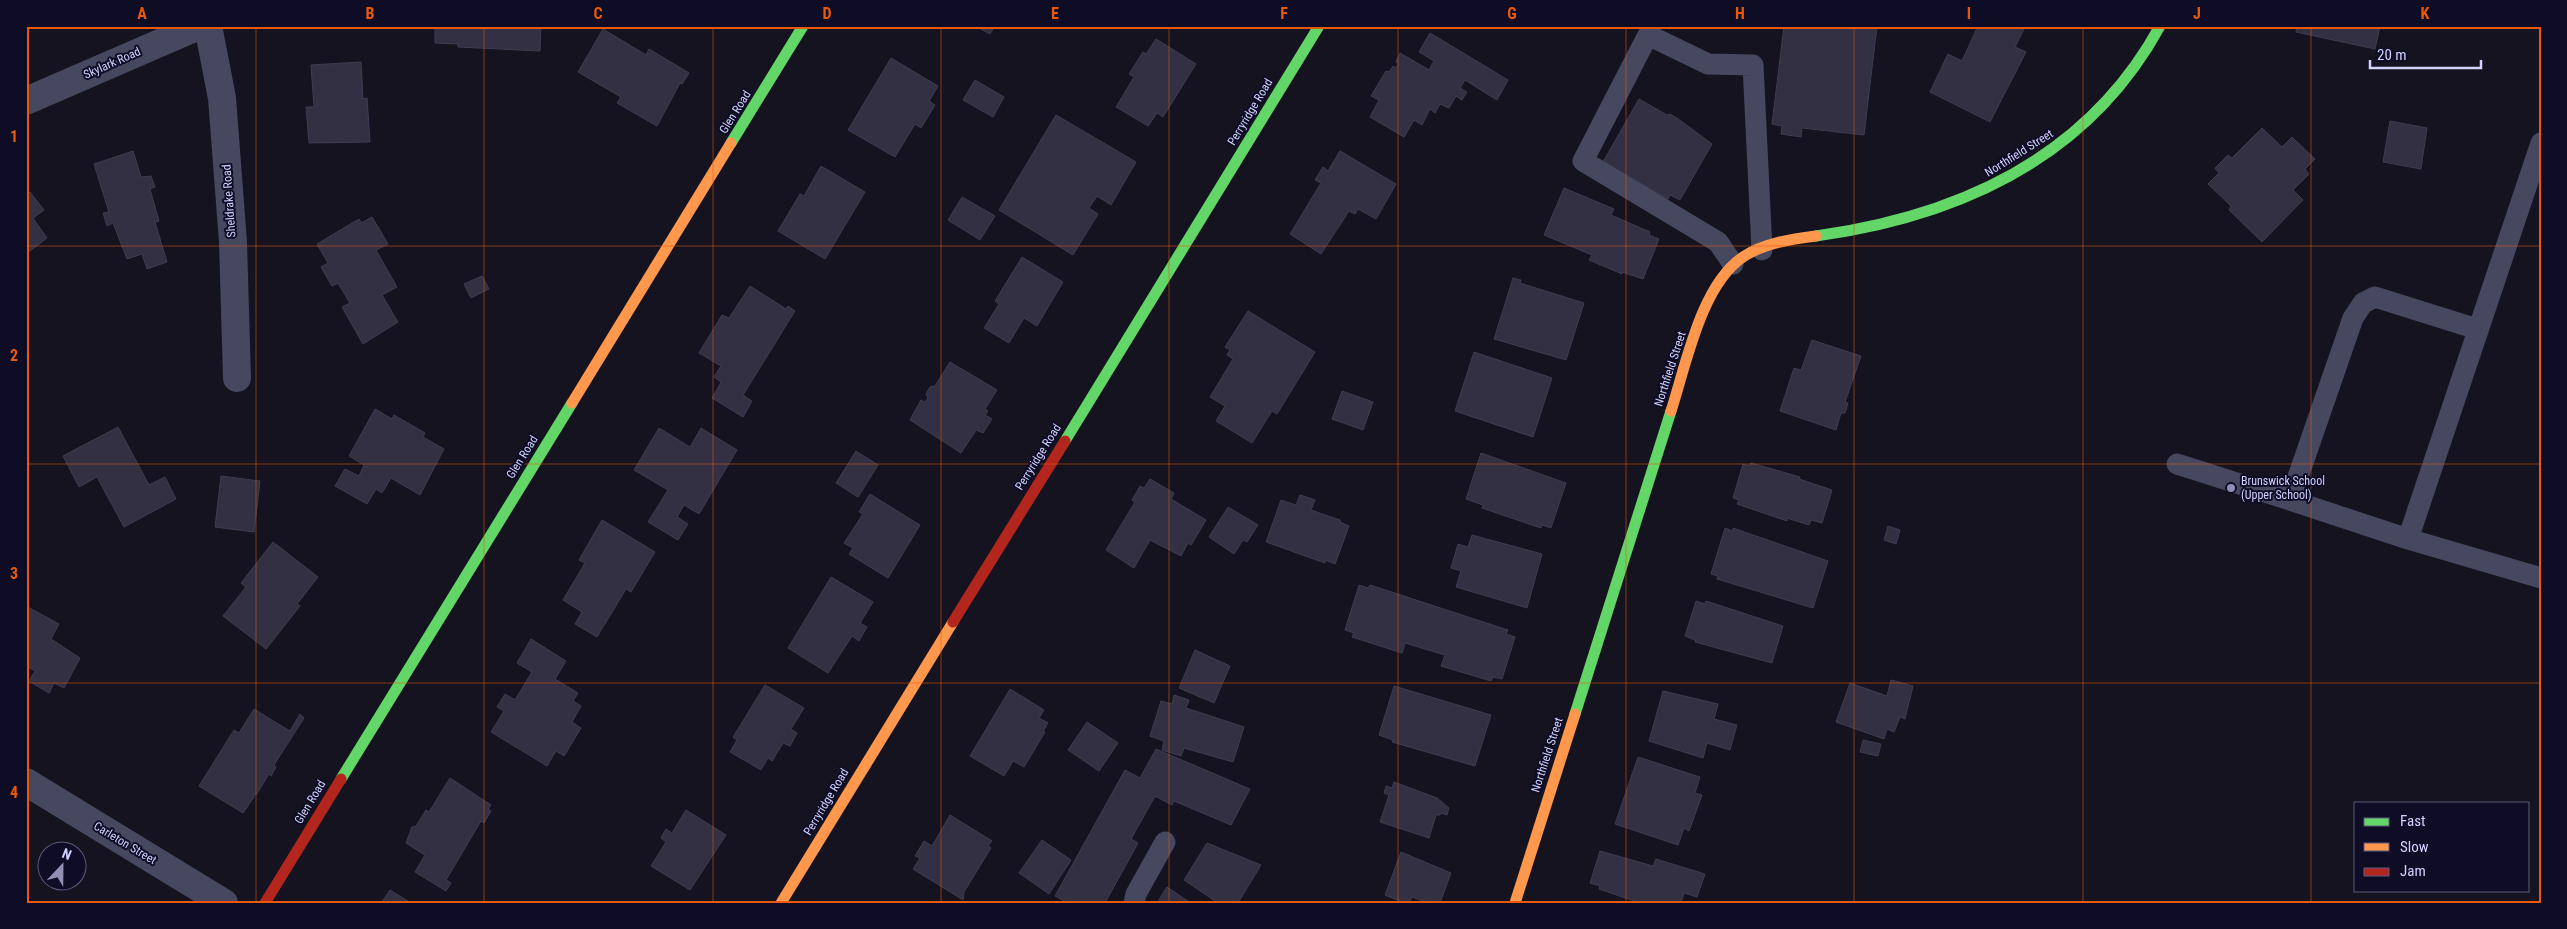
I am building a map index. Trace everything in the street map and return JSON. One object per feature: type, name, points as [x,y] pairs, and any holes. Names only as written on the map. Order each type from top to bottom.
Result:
[{"type":"street","name":"Skylark Road","points":[[26,101],[199,26]]},
{"type":"street","name":"Sheldrake Road","points":[[208,26],[222,98],[232,242],[237,378]]},
{"type":"street","name":"Perryridge Road","points":[[781,903],[1319,26]]},
{"type":"street","name":"Northfield Street","points":[[1515,903],[1691,348],[1714,286],[1733,264],[1762,250],[1800,238],[1859,230],[1930,210],[1986,189],[2032,164],[2078,130],[2120,90],[2151,46],[2160,26]]},
{"type":"street","name":"Glen Road","points":[[265,903],[797,28]]},
{"type":"street","name":"Carleton Street","points":[[26,782],[224,903]]},
{"type":"lane","points":[[1733,264],[1718,242],[1583,161],[1648,35],[1708,64],[1753,64],[1762,250]]},
{"type":"lane","points":[[2408,539],[2541,142]]},
{"type":"lane","points":[[2290,500],[2353,318],[2363,303],[2375,297],[2478,329]]},
{"type":"lane","points":[[2177,464],[2408,539],[2541,578]]},
{"type":"lane","points":[[1134,903],[1136,894],[1164,842]]},
{"type":"building","points":[[435,26],[541,26],[540,51],[458,47],[458,44],[435,43]]},
{"type":"building","points":[[975,26],[995,26],[990,34]]},
{"type":"building","points":[[1784,26],[1877,26],[1864,135],[1802,128],[1801,137],[1781,134],[1782,126],[1772,124]]},
{"type":"building","points":[[1978,26],[2018,26],[2024,29],[2015,47],[2026,52],[1990,122],[1930,92],[1948,54],[1962,61]]},
{"type":"building","points":[[2297,26],[2380,26],[2375,49],[2296,32]]},
{"type":"building","points":[[603,29],[646,55],[649,49],[689,73],[682,84],[680,83],[657,126],[617,103],[621,97],[578,72]]},
{"type":"building","points":[[1430,33],[1508,80],[1497,100],[1465,80],[1460,88],[1467,92],[1462,100],[1456,96],[1449,108],[1440,104],[1435,113],[1430,109],[1422,125],[1414,120],[1404,137],[1370,117],[1379,100],[1371,96],[1386,71],[1389,72],[1393,66],[1395,68],[1399,63],[1396,62],[1400,53],[1429,70],[1434,61],[1419,52]]},
{"type":"building","points":[[1156,39],[1196,64],[1163,117],[1157,113],[1148,126],[1116,107],[1134,77],[1129,74],[1143,52],[1146,54]]},
{"type":"building","points":[[891,58],[938,86],[929,101],[935,105],[921,128],[915,124],[895,157],[848,130]]},
{"type":"building","points":[[361,62],[363,99],[367,98],[370,142],[309,143],[306,107],[314,107],[311,65]]},
{"type":"building","points":[[975,80],[1004,97],[993,117],[963,100]]},
{"type":"building","points":[[1639,99],[1667,115],[1670,114],[1677,118],[1712,144],[1680,200],[1670,195],[1668,199],[1603,162]]},
{"type":"building","points":[[1056,115],[1136,162],[1111,205],[1097,196],[1089,208],[1098,214],[1073,255],[999,210]]},
{"type":"building","points":[[2390,121],[2427,128],[2421,169],[2383,162]]},
{"type":"building","points":[[2262,128],[2282,147],[2292,137],[2315,159],[2305,169],[2309,174],[2293,190],[2303,200],[2262,242],[2229,210],[2231,206],[2208,184],[2219,173],[2215,168],[2228,155],[2232,158]]},
{"type":"building","points":[[133,151],[141,177],[151,176],[155,187],[150,189],[159,221],[155,222],[167,262],[147,269],[142,254],[127,259],[113,223],[107,226],[103,213],[109,212],[94,164]]},
{"type":"building","points":[[1340,151],[1396,184],[1376,219],[1358,209],[1355,214],[1349,211],[1321,254],[1290,234],[1321,183],[1315,180],[1323,167],[1328,171]]},
{"type":"building","points":[[821,166],[865,192],[825,259],[778,231],[800,194],[804,196]]},
{"type":"building","points":[[1564,188],[1614,209],[1611,215],[1650,232],[1649,235],[1659,239],[1643,279],[1622,272],[1622,274],[1589,260],[1592,255],[1544,235]]},
{"type":"building","points":[[30,192],[44,210],[33,218],[47,238],[26,254],[26,195]]},
{"type":"building","points":[[962,197],[995,216],[980,240],[948,220]]},
{"type":"building","points":[[372,217],[388,244],[376,250],[397,287],[382,295],[398,322],[363,344],[342,307],[350,303],[338,283],[332,286],[321,267],[328,263],[317,244],[359,219],[361,223]]},
{"type":"building","points":[[1022,257],[1063,282],[1037,326],[1024,318],[1009,343],[984,328],[999,304],[995,301]]},
{"type":"building","points":[[482,276],[489,289],[471,298],[464,284]]},
{"type":"building","points":[[1513,278],[1521,280],[1520,283],[1584,303],[1566,360],[1494,339]]},
{"type":"building","points":[[750,286],[786,309],[788,306],[795,311],[743,395],[752,401],[743,417],[712,398],[721,382],[714,377],[721,366],[699,353],[722,315],[729,318]]},
{"type":"building","points":[[1248,311],[1315,352],[1277,414],[1272,411],[1252,443],[1216,421],[1225,406],[1210,397],[1233,359],[1227,355],[1230,350],[1225,347]]},
{"type":"building","points":[[1812,340],[1861,356],[1845,402],[1848,403],[1845,413],[1841,413],[1836,430],[1780,411],[1794,368],[1801,370]]},
{"type":"building","points":[[1474,352],[1552,378],[1533,437],[1455,411]]},
{"type":"building","points":[[950,362],[997,390],[985,409],[988,411],[985,415],[992,419],[983,433],[976,430],[961,453],[910,420],[921,400],[925,402],[928,398],[926,394],[930,387],[935,386]]},
{"type":"building","points":[[1342,391],[1373,402],[1363,430],[1332,419]]},
{"type":"building","points":[[375,409],[392,419],[394,415],[425,433],[423,437],[444,449],[420,495],[391,478],[382,493],[376,489],[367,504],[335,486],[345,469],[359,476],[364,465],[349,456]]},
{"type":"building","points":[[118,427],[149,485],[165,477],[176,499],[124,527],[97,477],[79,487],[63,456]]},
{"type":"building","points":[[659,428],[690,447],[701,428],[737,450],[699,514],[684,505],[677,517],[688,524],[678,540],[648,522],[668,490],[634,470]]},
{"type":"building","points":[[856,451],[878,465],[858,497],[836,483]]},
{"type":"building","points":[[1481,453],[1566,483],[1551,528],[1542,525],[1541,528],[1482,508],[1483,505],[1466,499]]},
{"type":"building","points":[[1751,463],[1800,477],[1799,479],[1832,490],[1822,523],[1811,520],[1809,525],[1787,518],[1787,521],[1737,504],[1739,500],[1733,498],[1743,464],[1749,466]]},
{"type":"building","points":[[221,476],[260,481],[254,532],[215,527]]},
{"type":"building","points":[[1150,479],[1174,493],[1171,499],[1206,520],[1191,545],[1188,543],[1181,556],[1150,540],[1134,568],[1106,550],[1135,502],[1132,500],[1140,486],[1144,488]]},
{"type":"building","points":[[870,494],[920,525],[888,578],[849,554],[853,548],[844,543],[863,514],[859,512]]},
{"type":"building","points":[[1300,495],[1315,500],[1311,510],[1340,520],[1340,522],[1349,526],[1335,564],[1325,560],[1325,563],[1266,542],[1281,500],[1296,505]]},
{"type":"building","points":[[1228,507],[1258,525],[1247,542],[1243,540],[1234,554],[1209,537]]},
{"type":"building","points":[[602,520],[655,552],[631,592],[626,589],[597,637],[575,624],[582,612],[563,600],[585,563],[579,560]]},
{"type":"building","points":[[1888,526],[1900,530],[1896,544],[1884,540]]},
{"type":"building","points":[[1725,528],[1733,531],[1733,528],[1828,561],[1813,608],[1717,579],[1718,576],[1711,574]]},
{"type":"building","points":[[1472,535],[1542,554],[1527,608],[1456,587],[1461,571],[1451,568],[1458,544],[1468,547]]},
{"type":"building","points":[[273,542],[318,577],[297,604],[300,606],[266,649],[223,616],[246,587],[241,583]]},
{"type":"building","points":[[831,577],[873,602],[860,623],[867,627],[859,641],[852,636],[828,673],[788,648]]},
{"type":"building","points":[[1359,585],[1368,588],[1370,585],[1508,630],[1506,634],[1515,637],[1502,679],[1493,677],[1491,681],[1441,666],[1445,655],[1405,643],[1402,653],[1352,637],[1354,633],[1345,630]]},
{"type":"building","points":[[1696,601],[1705,604],[1706,601],[1783,626],[1772,663],[1695,642],[1695,640],[1685,636]]},
{"type":"building","points":[[26,606],[59,624],[51,639],[80,658],[64,688],[54,683],[49,693],[29,681],[35,671],[26,666]]},
{"type":"building","points":[[531,639],[566,661],[555,679],[578,693],[573,701],[581,706],[572,722],[581,728],[564,756],[556,751],[547,766],[491,732],[504,711],[497,707],[505,694],[515,700],[532,672],[517,663]]},
{"type":"building","points":[[1195,650],[1230,666],[1214,703],[1179,688]]},
{"type":"building","points":[[1891,680],[1913,686],[1905,719],[1900,717],[1894,732],[1887,729],[1884,739],[1836,722],[1850,683],[1887,696]]},
{"type":"building","points":[[765,685],[804,708],[791,729],[797,733],[790,746],[783,743],[772,761],[768,758],[761,770],[730,752],[737,740],[733,737]]},
{"type":"building","points":[[1394,686],[1491,715],[1475,766],[1392,742],[1393,740],[1379,735]]},
{"type":"building","points":[[1010,689],[1044,710],[1039,718],[1048,723],[1043,731],[1045,732],[1024,767],[1013,761],[1004,776],[970,756]]},
{"type":"building","points":[[1663,691],[1718,704],[1714,719],[1737,725],[1730,750],[1707,743],[1703,758],[1649,741]]},
{"type":"building","points":[[1174,695],[1189,700],[1186,708],[1244,727],[1233,762],[1184,748],[1181,756],[1162,750],[1164,741],[1150,736],[1161,701],[1172,704]]},
{"type":"building","points":[[254,709],[290,731],[300,714],[304,718],[274,765],[276,767],[271,776],[269,774],[256,795],[254,793],[254,797],[243,813],[199,786],[234,730],[239,733]]},
{"type":"building","points":[[1087,722],[1118,743],[1099,771],[1068,750]]},
{"type":"building","points":[[1863,740],[1881,744],[1878,756],[1860,752]]},
{"type":"building","points":[[1156,749],[1250,789],[1231,825],[1174,801],[1172,805],[1155,796],[1131,839],[1138,843],[1105,903],[1068,903],[1055,896],[1125,770],[1140,778]]},
{"type":"building","points":[[1638,757],[1700,777],[1695,793],[1702,795],[1689,831],[1684,828],[1678,845],[1615,824]]},
{"type":"building","points":[[450,778],[491,805],[488,809],[491,811],[484,823],[481,821],[446,880],[451,883],[446,891],[415,872],[425,855],[406,843],[412,827],[416,826],[426,810],[429,812]]},
{"type":"building","points":[[1394,782],[1437,798],[1449,808],[1447,815],[1441,813],[1436,815],[1429,838],[1380,822],[1389,795],[1384,793],[1386,786],[1392,788]]},
{"type":"building","points":[[686,810],[726,835],[690,890],[651,866],[666,842],[661,838],[666,829],[672,833]]},
{"type":"building","points":[[950,815],[992,841],[988,846],[991,848],[964,892],[963,900],[913,869],[920,858],[915,856],[924,841],[932,846]]},
{"type":"building","points":[[1042,840],[1071,860],[1049,894],[1019,873]]},
{"type":"building","points":[[1207,843],[1261,865],[1238,903],[1218,903],[1184,880]]},
{"type":"building","points":[[1600,851],[1653,866],[1656,859],[1705,874],[1697,897],[1684,893],[1681,903],[1640,903],[1599,889],[1600,886],[1590,883]]},
{"type":"building","points":[[1401,852],[1451,873],[1440,903],[1431,901],[1428,903],[1412,897],[1409,903],[1405,903],[1385,895]]},
{"type":"building","points":[[1167,887],[1191,903],[1157,903]]},
{"type":"building","points":[[390,890],[411,903],[381,903]]},
{"type":"traffic: fast","points":[[731,143],[803,26]]},
{"type":"traffic: fast","points":[[1065,441],[1319,26]]},
{"type":"traffic: fast","points":[[1816,236],[1869,227],[1920,213],[1969,196],[2015,173],[2057,145],[2096,112],[2130,72],[2160,26]]},
{"type":"traffic: fast","points":[[341,779],[572,403]]},
{"type":"traffic: fast","points":[[1575,714],[1671,411]]},
{"type":"traffic: slow","points":[[572,403],[731,143]]},
{"type":"traffic: slow","points":[[1671,411],[1697,327],[1716,286],[1728,270],[1743,257],[1760,248],[1788,240],[1816,236]]},
{"type":"traffic: slow","points":[[781,903],[953,622]]},
{"type":"traffic: slow","points":[[1515,903],[1575,714]]},
{"type":"traffic: jam","points":[[953,622],[1065,441]]},
{"type":"traffic: jam","points":[[265,903],[341,779]]},
{"type":"place","name":"Brunswick School (Upper School)","points":[[2231,488]]}]
